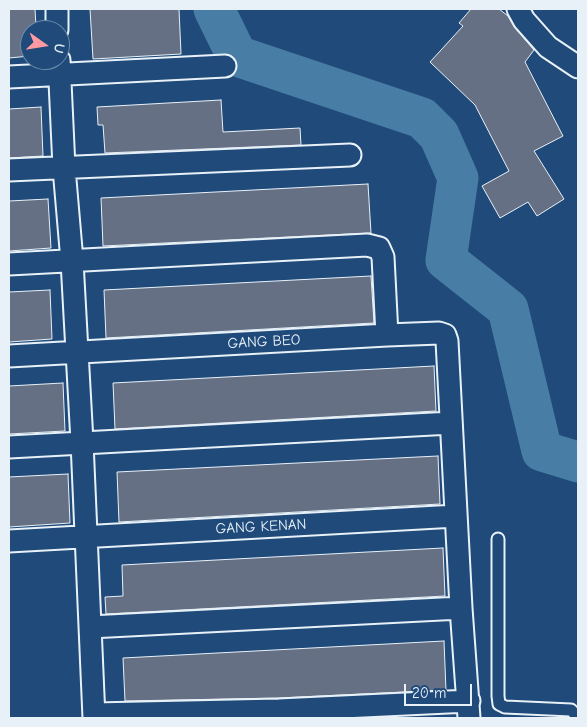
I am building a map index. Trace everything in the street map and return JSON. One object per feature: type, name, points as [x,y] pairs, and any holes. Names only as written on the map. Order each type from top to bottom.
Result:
[{"type":"street","points":[[518,9],[524,20],[548,47],[578,67]]},
{"type":"street","points":[[70,68],[225,66]]},
{"type":"street","points":[[9,77],[48,70]]},
{"type":"street","points":[[9,447],[82,442],[451,424],[446,516],[461,608],[469,710],[279,710],[94,716],[82,442],[59,70]]},
{"type":"street","points":[[9,170],[350,156]]},
{"type":"street","points":[[9,264],[367,244],[379,248],[383,257],[387,335]]},
{"type":"street","name":"GANG BEO","points":[[9,356],[439,333],[445,335],[447,340],[451,424]]},
{"type":"street","name":"GANG KENAN","points":[[9,541],[446,516]]},
{"type":"street","points":[[90,627],[461,608]]},
{"type":"lane","points":[[498,539],[499,704],[571,710],[578,717]]},
{"type":"building","points":[[9,9],[35,9],[36,20],[20,20],[20,57],[9,58]]},
{"type":"building","points":[[90,9],[179,9],[181,54],[93,59]]},
{"type":"building","points":[[471,9],[499,9],[508,16],[515,28],[534,50],[525,62],[563,136],[534,151],[564,199],[537,216],[528,202],[500,218],[482,186],[509,171],[475,105],[430,62],[463,26],[459,23]]},
{"type":"building","points":[[221,100],[223,132],[300,128],[301,145],[105,153],[103,125],[98,125],[97,107]]},
{"type":"building","points":[[41,107],[43,156],[9,158],[9,109]]},
{"type":"building","points":[[368,184],[371,233],[103,246],[101,198]]},
{"type":"building","points":[[48,199],[51,248],[9,251],[9,201]]},
{"type":"building","points":[[371,276],[374,323],[106,338],[104,290]]},
{"type":"building","points":[[50,290],[52,339],[9,342],[9,292]]},
{"type":"building","points":[[434,366],[436,411],[115,429],[113,383]]},
{"type":"building","points":[[63,383],[65,431],[9,434],[9,386]]},
{"type":"building","points":[[438,456],[440,504],[119,522],[117,472]]},
{"type":"building","points":[[68,474],[70,523],[9,527],[9,477]]},
{"type":"building","points":[[443,548],[445,596],[106,614],[105,597],[123,596],[122,565]]},
{"type":"building","points":[[444,641],[446,690],[279,698],[125,701],[123,658]]},
{"type":"waterway","points":[[214,9],[237,56],[422,118],[439,135],[458,178],[446,260],[508,309],[542,451],[578,462]]}]
